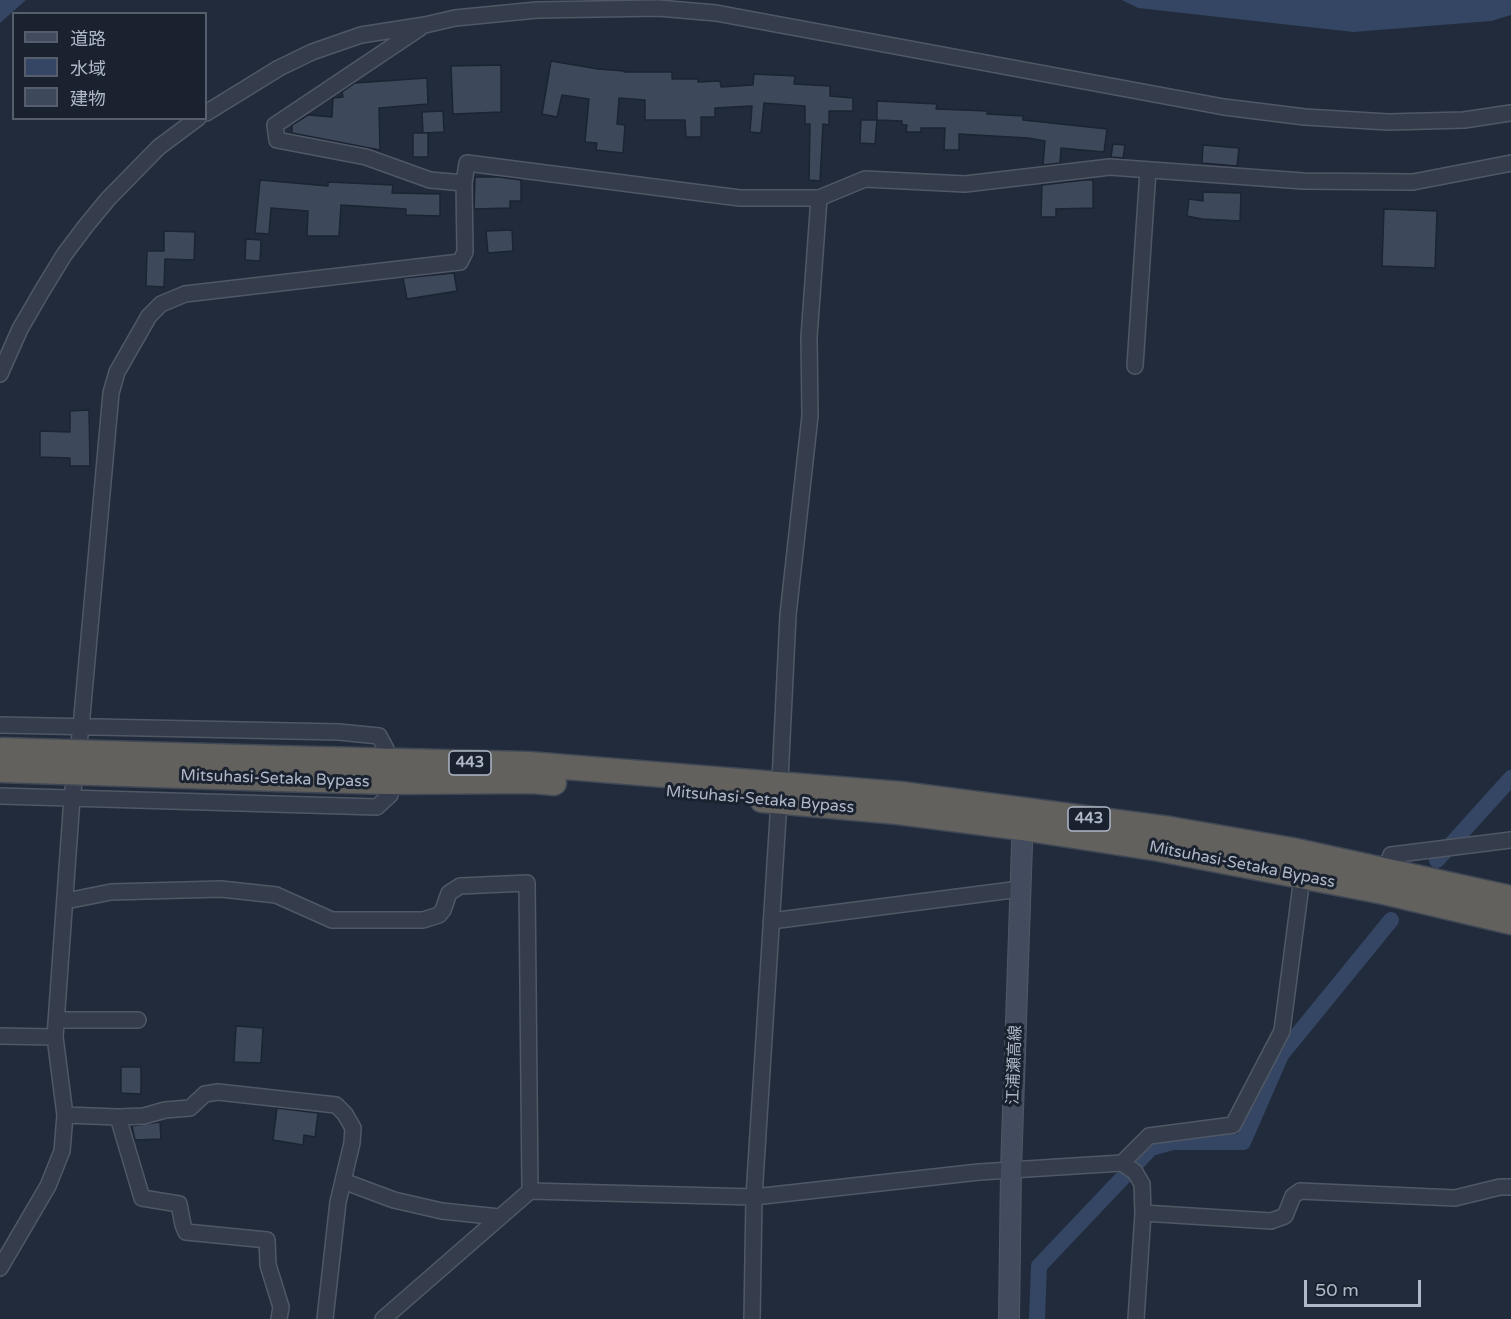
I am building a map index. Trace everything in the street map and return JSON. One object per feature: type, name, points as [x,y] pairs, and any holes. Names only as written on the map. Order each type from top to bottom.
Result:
[{"type":"highway","name":"Mitsuhasi-Setaka Bypass","points":[[0,750],[277,769]]},
{"type":"highway","name":"Mitsuhasi-Setaka Bypass","points":[[0,770],[277,769],[389,772],[779,793],[901,794],[1159,849],[1384,892],[1511,922]]},
{"type":"highway","name":"Mitsuhasi-Setaka Bypass","points":[[1023,819],[1170,829],[1385,869],[1511,898]]},
{"type":"main road","name":"江浦瀬高線","points":[[1009,1319],[1011,1170],[1023,819]]},
{"type":"street","points":[[207,112],[279,68],[312,52],[360,35],[455,18],[537,10],[658,8],[716,13],[1224,107],[1305,117],[1388,122],[1464,120],[1511,112]]},
{"type":"street","points":[[425,25],[275,125],[277,141],[366,157],[430,180],[464,183]]},
{"type":"street","points":[[0,374],[36,300],[64,255],[85,227],[108,199],[159,147],[195,120]]},
{"type":"street","points":[[0,1268],[48,1186],[62,1150],[65,1115],[55,1037],[72,798],[81,727],[111,393],[117,372],[149,316],[161,304],[185,294],[460,262],[465,252],[464,183],[467,163],[740,198],[819,198],[865,179],[965,184],[1110,167],[1303,181],[1413,182],[1511,163]]},
{"type":"street","points":[[1135,366],[1148,170]]},
{"type":"street","points":[[752,1319],[754,1197],[788,615],[810,416],[809,337],[819,198]]},
{"type":"street","points":[[0,725],[339,732],[379,736],[386,748],[390,795],[377,807],[0,796]]},
{"type":"street","points":[[1385,869],[1391,855],[1511,840]]},
{"type":"street","points":[[1128,1167],[1149,1136],[1233,1125],[1282,1031],[1302,877],[1310,854]]},
{"type":"street","points":[[66,901],[111,892],[221,889],[276,895],[332,920],[423,920],[439,915],[449,893],[460,886],[527,883],[530,1191]]},
{"type":"street","points":[[771,921],[1020,889]]},
{"type":"street","points":[[57,1020],[138,1020]]},
{"type":"street","points":[[0,1036],[55,1037]]},
{"type":"street","points":[[65,1115],[144,1116],[165,1110],[190,1108],[205,1094],[218,1092],[336,1105],[345,1114],[353,1128],[352,1143],[338,1202],[325,1319]]},
{"type":"street","points":[[118,1117],[142,1198],[179,1204],[186,1232],[267,1240],[268,1265],[280,1307],[279,1319]]},
{"type":"street","points":[[384,1319],[530,1191],[754,1197],[979,1172],[1128,1167]]},
{"type":"street","points":[[1128,1167],[1142,1184],[1143,1213],[1136,1319]]},
{"type":"street","points":[[343,1181],[394,1200],[442,1211],[499,1217]]},
{"type":"street","points":[[1143,1213],[1271,1221],[1285,1216],[1293,1196],[1300,1191],[1455,1198],[1500,1187],[1511,1187]]},
{"type":"water","points":[[0,0],[26,0],[12,12],[0,23]]},
{"type":"water","points":[[1122,0],[1511,0],[1511,15],[1491,21],[1353,32],[1138,8]]},
{"type":"building","points":[[551,61],[624,72],[672,72],[672,79],[698,79],[698,82],[720,81],[721,87],[753,85],[754,74],[795,76],[794,84],[830,86],[830,96],[853,98],[853,111],[829,111],[829,125],[823,124],[820,181],[809,180],[810,124],[805,124],[805,106],[764,103],[761,133],[750,132],[752,106],[715,108],[715,117],[701,117],[701,137],[686,137],[685,120],[645,120],[645,100],[619,98],[617,124],[625,125],[623,153],[596,150],[597,143],[585,142],[589,99],[562,95],[557,117],[542,114]]},
{"type":"building","points":[[501,65],[501,112],[453,114],[451,66]]},
{"type":"building","points":[[427,78],[428,104],[379,108],[380,150],[292,133],[292,125],[308,115],[332,117],[333,98],[343,97],[342,92],[355,83]]},
{"type":"building","points":[[877,101],[937,104],[936,109],[987,111],[987,114],[1023,116],[1023,120],[1107,129],[1104,152],[1061,148],[1060,163],[1043,165],[1045,141],[959,134],[959,150],[944,150],[945,128],[921,128],[921,132],[906,132],[907,125],[902,125],[902,121],[877,120]]},
{"type":"building","points":[[443,111],[444,132],[423,133],[422,112]]},
{"type":"building","points":[[861,120],[877,120],[875,144],[860,143]]},
{"type":"building","points":[[413,133],[428,133],[428,157],[413,157]]},
{"type":"building","points":[[1113,144],[1125,145],[1123,158],[1111,157]]},
{"type":"building","points":[[1203,145],[1239,148],[1237,166],[1202,163]]},
{"type":"building","points":[[475,177],[521,180],[521,201],[510,201],[510,208],[474,209]]},
{"type":"building","points":[[260,180],[328,186],[328,182],[393,185],[392,193],[440,194],[440,216],[406,215],[406,209],[341,205],[339,236],[307,236],[308,211],[271,208],[269,234],[255,233]]},
{"type":"building","points":[[1093,180],[1093,208],[1056,209],[1056,217],[1041,217],[1042,185]]},
{"type":"building","points":[[1203,192],[1241,193],[1240,221],[1187,216],[1189,199],[1203,201]]},
{"type":"building","points":[[1384,209],[1437,211],[1435,268],[1382,266]]},
{"type":"building","points":[[512,230],[513,251],[488,253],[486,231]]},
{"type":"building","points":[[164,231],[195,232],[194,260],[165,259],[164,287],[146,286],[147,251],[164,251]]},
{"type":"building","points":[[246,239],[261,240],[260,261],[245,260]]},
{"type":"building","points":[[454,273],[457,291],[407,299],[403,278]]},
{"type":"building","points":[[89,410],[90,466],[70,466],[70,458],[40,457],[40,431],[70,432],[70,411]]},
{"type":"building","points":[[236,1026],[263,1028],[261,1063],[234,1062]]},
{"type":"building","points":[[121,1067],[141,1067],[141,1094],[121,1093]]},
{"type":"building","points":[[277,1108],[318,1113],[315,1137],[304,1135],[303,1145],[273,1140]]},
{"type":"building","points":[[160,1122],[161,1139],[135,1140],[132,1126]]},
{"type":"waterway","points":[[1437,860],[1511,778]]},
{"type":"waterway","points":[[1037,1319],[1039,1266],[1151,1148],[1173,1142],[1243,1142],[1281,1055],[1391,920]]}]
